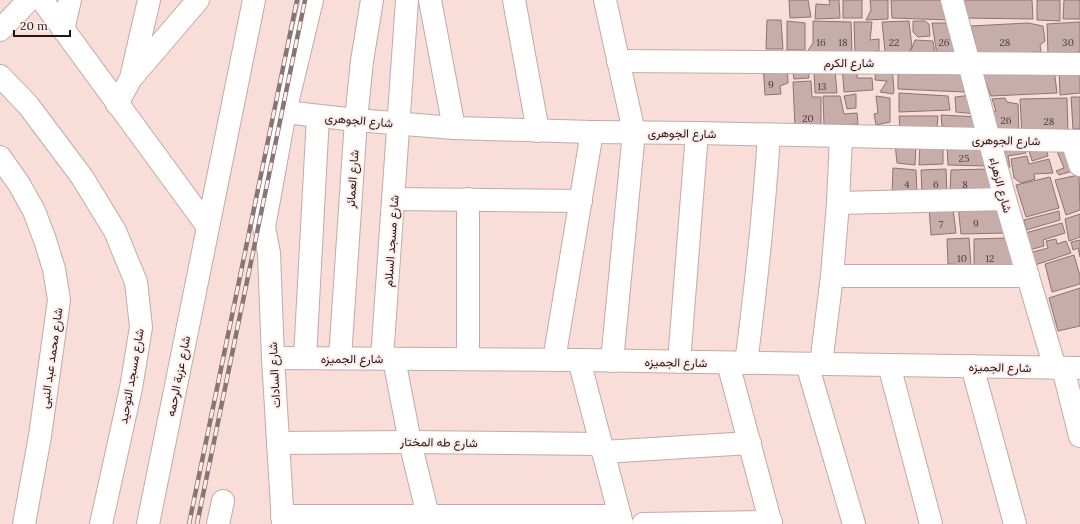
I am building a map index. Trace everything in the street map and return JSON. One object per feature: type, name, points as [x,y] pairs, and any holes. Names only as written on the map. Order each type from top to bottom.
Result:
[{"type":"street","points":[[0,30],[29,0]]},
{"type":"street","points":[[42,0],[208,227]]},
{"type":"street","points":[[63,30],[70,0]]},
{"type":"street","points":[[131,78],[149,0]]},
{"type":"street","points":[[117,104],[131,78],[198,0]]},
{"type":"street","name":"شارع عزبة الرحمه","points":[[148,524],[254,0]]},
{"type":"street","points":[[285,112],[312,0]]},
{"type":"street","name":"شارع العمائر","points":[[340,358],[356,120],[362,61],[372,0]]},
{"type":"street","name":"شارع مسجد السلام","points":[[407,0],[394,199],[388,358],[429,520]]},
{"type":"street","points":[[430,0],[454,128]]},
{"type":"street","points":[[514,0],[538,131]]},
{"type":"street","points":[[605,0],[634,132],[612,361]]},
{"type":"street","name":"شارع الزهراء","points":[[952,0],[1005,199],[1028,276],[1066,368],[1080,436]]},
{"type":"street","name":"شارع الكرم","points":[[618,61],[1080,64]]},
{"type":"street","name":"شارع مسجد التوحيد","points":[[0,76],[28,105],[82,177],[115,231],[136,282],[141,327],[131,388],[101,524]]},
{"type":"street","name":"شارع الجوهرى","points":[[285,112],[356,120],[454,128],[538,131],[1076,141]]},
{"type":"street","name":"شارع السادات","points":[[282,520],[273,358],[270,253],[264,227],[285,112]]},
{"type":"street","points":[[305,358],[318,116]]},
{"type":"street","points":[[554,360],[592,132]]},
{"type":"street","points":[[679,362],[697,133]]},
{"type":"street","points":[[643,524],[771,523],[750,443],[737,363],[756,288],[764,213],[769,135]]},
{"type":"street","points":[[841,137],[838,203],[832,276],[814,364],[854,524]]},
{"type":"street","points":[[1076,141],[1080,165]]},
{"type":"street","name":"شارع محمد عبد النبى","points":[[0,157],[19,184],[34,211],[48,247],[60,300],[40,436],[24,524]]},
{"type":"street","points":[[394,199],[581,201]]},
{"type":"street","points":[[468,199],[468,359]]},
{"type":"street","points":[[838,203],[1005,199]]},
{"type":"street","points":[[832,276],[1028,276]]},
{"type":"street","name":"شارع الجميزه","points":[[273,358],[579,360],[1066,368]]},
{"type":"street","points":[[282,520],[621,520],[579,360]]},
{"type":"street","points":[[889,365],[931,524]]},
{"type":"street","points":[[972,366],[1015,524]]},
{"type":"street","name":"شارع طه المختار","points":[[278,443],[410,442],[602,448],[750,443]]},
{"type":"street","points":[[218,524],[223,502]]},
{"type":"building","points":[[789,0],[808,0],[811,17],[790,18]]},
{"type":"building","points":[[829,0],[839,0],[840,18],[815,19],[816,4],[830,5]]},
{"type":"building","points":[[843,0],[862,0],[862,18],[843,18]]},
{"type":"building","points":[[870,0],[888,0],[888,19],[866,20],[871,10]]},
{"type":"building","points":[[891,0],[945,0],[949,20],[892,18]]},
{"type":"building","points":[[959,0],[1032,0],[1033,19],[963,18]]},
{"type":"building","points":[[1037,0],[1060,0],[1060,21],[1037,20]]},
{"type":"building","points":[[1064,0],[1080,0],[1080,19],[1063,19]]},
{"type":"building","points":[[767,20],[781,20],[783,49],[766,49]]},
{"type":"building","points":[[787,21],[805,23],[805,50],[787,50]]},
{"type":"building","points":[[813,21],[851,22],[852,52],[807,52],[813,43]]},
{"type":"building","points":[[909,21],[912,47],[907,54],[885,51],[882,22]]},
{"type":"building","points":[[913,21],[925,21],[929,24],[930,36],[918,37],[913,32]]},
{"type":"building","points":[[854,22],[872,22],[870,40],[879,39],[879,51],[855,53]]},
{"type":"building","points":[[1080,22],[1080,52],[1048,55],[1047,24]]},
{"type":"building","points":[[932,23],[949,23],[958,55],[937,55]]},
{"type":"building","points":[[1028,23],[1043,26],[1045,41],[1040,45],[1041,52],[978,54],[971,26]]},
{"type":"building","points":[[915,40],[933,41],[935,54],[910,53]]},
{"type":"building","points":[[763,65],[787,65],[788,83],[780,86],[781,94],[765,95]]},
{"type":"building","points":[[808,65],[809,78],[794,79],[792,66]]},
{"type":"building","points":[[842,66],[858,66],[857,78],[872,78],[873,90],[844,92]]},
{"type":"building","points":[[876,66],[892,67],[893,94],[880,92],[887,81],[875,80]]},
{"type":"building","points":[[980,67],[1054,69],[1057,93],[991,96]]},
{"type":"building","points":[[1059,67],[1080,68],[1080,93],[1060,95]]},
{"type":"building","points":[[964,69],[964,92],[898,89],[898,70]]},
{"type":"building","points":[[814,71],[835,71],[837,93],[815,93]]},
{"type":"building","points":[[811,81],[812,97],[821,97],[821,129],[795,128],[793,82]]},
{"type":"building","points":[[899,93],[948,96],[950,110],[899,112]]},
{"type":"building","points":[[856,94],[856,108],[847,109],[844,96]]},
{"type":"building","points":[[972,95],[976,114],[956,112],[955,97]]},
{"type":"building","points":[[823,96],[840,96],[844,114],[857,113],[858,124],[824,126]]},
{"type":"building","points":[[876,96],[890,98],[890,122],[876,125],[874,114],[878,113]]},
{"type":"building","points":[[1071,97],[1080,97],[1080,129],[1073,129]]},
{"type":"building","points":[[1005,98],[1007,102],[1018,104],[1019,132],[991,134],[990,112],[996,111],[992,99]]},
{"type":"building","points":[[1067,98],[1068,133],[1022,134],[1020,99]]},
{"type":"building","points":[[941,115],[979,117],[980,130],[942,126]]},
{"type":"building","points":[[899,116],[938,116],[937,127],[900,128]]},
{"type":"building","points":[[895,143],[916,144],[915,165],[897,163]]},
{"type":"building","points":[[920,143],[943,144],[943,164],[919,165]]},
{"type":"building","points":[[1024,143],[1026,153],[1008,156],[1010,167],[999,168],[995,144]]},
{"type":"building","points":[[947,144],[982,145],[987,166],[948,165]]},
{"type":"building","points":[[1027,144],[1045,144],[1048,156],[1032,161]]},
{"type":"building","points":[[1065,145],[1073,171],[1059,175],[1056,171],[1064,168],[1055,146]]},
{"type":"building","points":[[1027,156],[1029,164],[1049,159],[1053,173],[1034,174],[1035,179],[1021,183],[1014,178],[1011,159]]},
{"type":"building","points":[[893,168],[916,170],[917,194],[892,194]]},
{"type":"building","points":[[946,169],[947,195],[922,195],[921,170]]},
{"type":"building","points":[[988,169],[992,193],[950,193],[951,170]]},
{"type":"building","points":[[1079,175],[1080,210],[1066,215],[1055,180]]},
{"type":"building","points":[[1050,177],[1059,208],[1026,217],[1016,185]]},
{"type":"building","points":[[958,206],[998,206],[1005,233],[961,234]]},
{"type":"building","points":[[929,207],[953,208],[956,233],[931,235]]},
{"type":"building","points":[[1059,211],[1060,220],[1026,230],[1024,220]]},
{"type":"building","points":[[1080,214],[1080,237],[1069,241],[1065,219]]},
{"type":"building","points":[[1062,223],[1065,233],[1043,240],[1044,246],[1029,250],[1025,233]]},
{"type":"building","points":[[969,238],[971,265],[948,264],[947,239]]},
{"type":"building","points":[[1008,238],[1018,267],[974,266],[974,239]]},
{"type":"building","points":[[1056,239],[1057,244],[1066,241],[1071,253],[1032,266],[1029,253],[1048,248],[1046,241]]},
{"type":"building","points":[[1080,240],[1080,257],[1078,248],[1073,250],[1071,242]]},
{"type":"building","points":[[1074,255],[1080,276],[1080,284],[1052,292],[1045,264]]},
{"type":"building","points":[[1080,288],[1080,326],[1058,331],[1049,298]]},
{"type":"railway","points":[[189,524],[297,0]]},
{"type":"railway","points":[[197,524],[305,0]]}]
